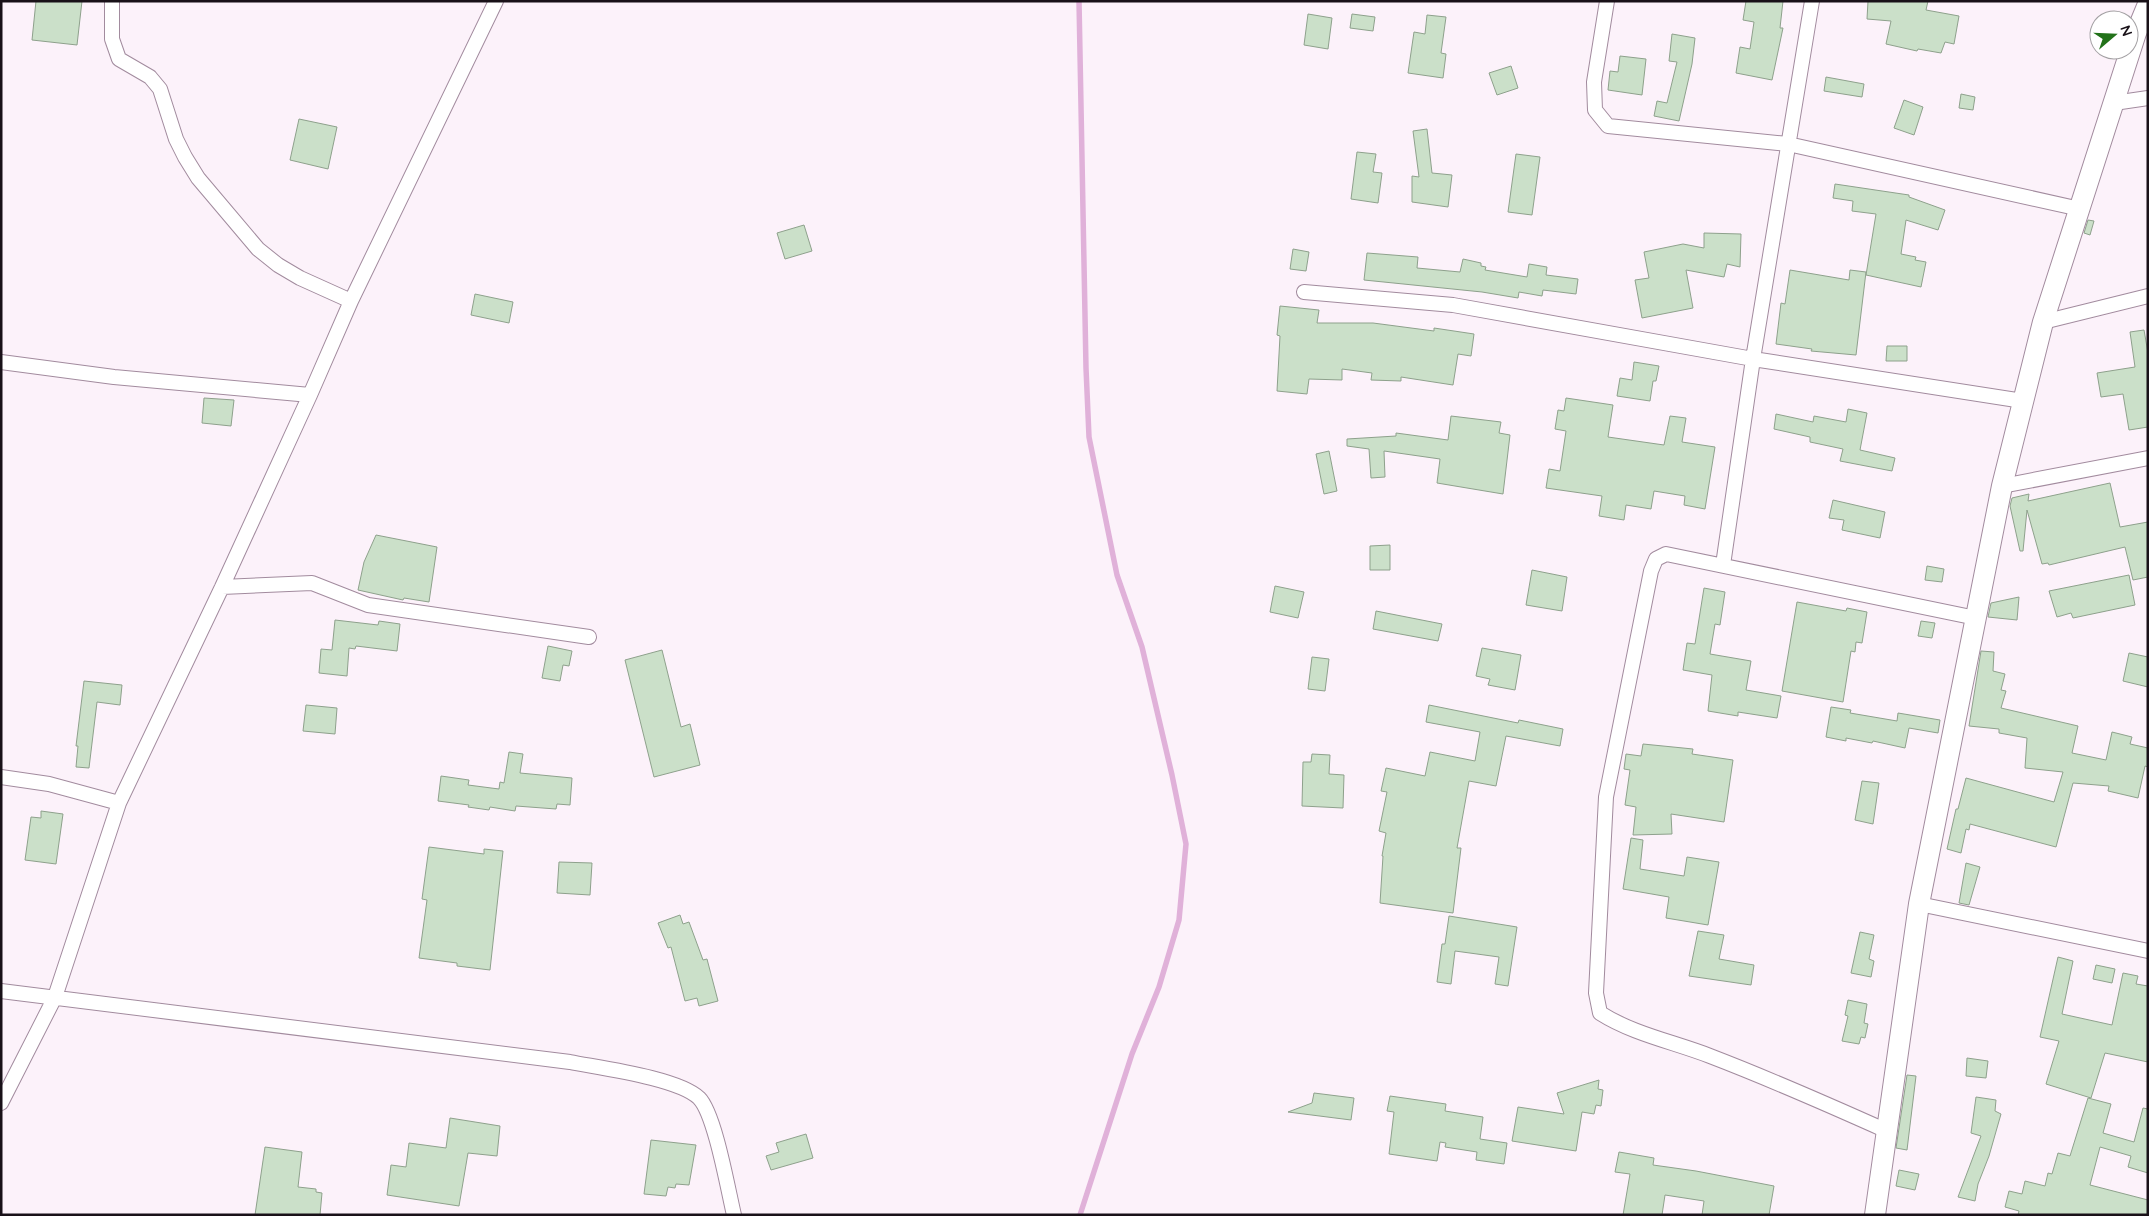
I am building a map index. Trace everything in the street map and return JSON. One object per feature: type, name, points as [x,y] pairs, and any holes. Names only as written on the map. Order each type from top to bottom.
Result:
[{"type":"street","points":[[112,1],[112,39],[119,59],[150,77],[160,89],[176,139],[198,178],[258,249],[278,265],[300,278],[351,300]]},
{"type":"street","points":[[1,1103],[55,997],[119,803],[310,396],[351,300],[496,1]]},
{"type":"street","points":[[1608,1],[1594,82],[1595,110],[1608,126],[1788,144],[2080,209]]},
{"type":"street","points":[[1723,566],[1753,359],[1812,1]]},
{"type":"street","points":[[1875,1215],[1920,904],[2002,486],[2043,322],[2148,4]]},
{"type":"street","points":[[2114,103],[2148,98]]},
{"type":"street","points":[[1304,292],[1453,305],[1753,359],[2023,402]]},
{"type":"street","points":[[2043,322],[2148,296]]},
{"type":"street","points":[[1,362],[114,377],[310,396]]},
{"type":"street","points":[[2002,486],[2148,458]]},
{"type":"street","points":[[1887,1131],[1772,1079],[1618,1024],[1600,1013],[1596,993],[1606,797],[1651,571],[1656,559],[1666,554],[1976,618]]},
{"type":"street","points":[[222,586],[312,583],[368,605],[589,637]]},
{"type":"street","points":[[1,777],[49,784],[119,803]]},
{"type":"street","points":[[1920,904],[2148,951]]},
{"type":"street","points":[[1,991],[570,1062],[664,1081],[699,1098],[712,1121],[734,1215]]},
{"type":"building","points":[[36,1],[82,1],[77,45],[32,40]]},
{"type":"building","points":[[1746,1],[1783,1],[1780,28],[1783,28],[1772,80],[1736,73],[1740,47],[1750,49],[1754,22],[1743,20]]},
{"type":"building","points":[[1868,1],[1928,1],[1926,10],[1959,16],[1954,44],[1945,42],[1941,53],[1918,49],[1917,51],[1886,44],[1891,21],[1867,19]]},
{"type":"building","points":[[1308,14],[1332,18],[1328,49],[1304,45]]},
{"type":"building","points":[[1352,14],[1375,17],[1373,31],[1350,28]]},
{"type":"building","points":[[1427,15],[1446,17],[1441,53],[1446,54],[1443,78],[1408,73],[1414,32],[1425,34]]},
{"type":"building","points":[[1672,34],[1695,38],[1692,64],[1679,121],[1654,116],[1657,101],[1667,103],[1677,62],[1669,61]]},
{"type":"building","points":[[1620,56],[1646,59],[1642,95],[1608,90],[1610,71],[1618,72]]},
{"type":"building","points":[[1511,66],[1518,88],[1497,95],[1489,73]]},
{"type":"building","points":[[1826,77],[1864,84],[1862,97],[1824,91]]},
{"type":"building","points":[[1961,94],[1975,97],[1973,110],[1959,108]]},
{"type":"building","points":[[1904,100],[1923,107],[1914,135],[1894,128]]},
{"type":"building","points":[[299,119],[337,127],[328,169],[290,160]]},
{"type":"building","points":[[1427,129],[1432,173],[1452,175],[1448,207],[1412,202],[1412,176],[1419,177],[1413,131]]},
{"type":"building","points":[[1357,152],[1376,154],[1373,172],[1382,173],[1378,203],[1351,199]]},
{"type":"building","points":[[1516,154],[1540,157],[1532,215],[1508,212]]},
{"type":"building","points":[[1835,184],[1909,195],[1909,197],[1945,210],[1938,230],[1906,220],[1901,254],[1916,257],[1915,260],[1926,262],[1921,287],[1866,275],[1876,214],[1852,211],[1853,201],[1833,198]]},
{"type":"building","points":[[2088,220],[2094,221],[2090,235],[2084,233]]},
{"type":"building","points":[[804,225],[812,251],[785,259],[777,233]]},
{"type":"building","points":[[1704,233],[1741,234],[1740,267],[1727,264],[1724,277],[1686,270],[1693,308],[1642,318],[1635,280],[1649,278],[1644,252],[1683,244],[1704,248]]},
{"type":"building","points":[[1293,249],[1309,252],[1306,271],[1290,269]]},
{"type":"building","points":[[1367,253],[1418,257],[1417,268],[1460,272],[1463,259],[1481,263],[1481,266],[1486,267],[1485,270],[1527,277],[1529,264],[1547,267],[1546,275],[1578,279],[1576,294],[1543,290],[1542,296],[1519,292],[1518,298],[1482,292],[1364,280]]},
{"type":"building","points":[[1790,270],[1849,280],[1850,270],[1866,272],[1856,355],[1811,351],[1812,349],[1776,344],[1781,303],[1785,304]]},
{"type":"building","points":[[475,294],[513,302],[509,323],[471,315]]},
{"type":"building","points":[[1280,306],[1319,310],[1317,323],[1373,323],[1434,331],[1434,328],[1474,334],[1471,356],[1458,354],[1453,385],[1401,377],[1401,381],[1371,380],[1372,373],[1342,369],[1342,380],[1309,379],[1307,394],[1277,391],[1280,336],[1277,335]]},
{"type":"building","points":[[2144,330],[2148,353],[2148,427],[2129,430],[2123,394],[2101,397],[2097,373],[2135,367],[2130,332]]},
{"type":"building","points":[[1887,346],[1907,346],[1907,361],[1886,361]]},
{"type":"building","points":[[1634,362],[1659,366],[1656,381],[1653,381],[1650,401],[1617,396],[1620,378],[1632,380]]},
{"type":"building","points":[[204,398],[234,400],[231,426],[202,423]]},
{"type":"building","points":[[1566,398],[1613,405],[1608,437],[1664,445],[1670,416],[1686,418],[1682,442],[1715,447],[1705,509],[1684,505],[1685,496],[1654,491],[1651,509],[1626,505],[1624,520],[1599,516],[1602,496],[1546,488],[1549,469],[1560,471],[1566,431],[1555,429],[1558,410],[1564,411]]},
{"type":"building","points":[[1848,409],[1867,413],[1860,450],[1895,458],[1892,471],[1840,461],[1843,449],[1810,442],[1810,437],[1774,429],[1776,414],[1813,422],[1814,416],[1846,422]]},
{"type":"building","points":[[1451,416],[1501,422],[1499,433],[1510,435],[1503,494],[1437,483],[1440,459],[1384,451],[1385,477],[1371,478],[1369,449],[1347,446],[1347,439],[1396,436],[1396,433],[1448,440]]},
{"type":"building","points":[[1329,451],[1337,491],[1324,494],[1316,454]]},
{"type":"building","points":[[2110,483],[2120,527],[2148,522],[2148,577],[2133,580],[2125,547],[2049,565],[2048,563],[2042,564],[2027,510],[2023,551],[2020,551],[2010,506],[2012,498],[2029,494],[2028,501]]},
{"type":"building","points":[[1833,500],[1885,512],[1880,538],[1842,530],[1844,520],[1829,518]]},
{"type":"building","points":[[376,535],[437,547],[429,602],[404,598],[403,600],[358,590],[364,562]]},
{"type":"building","points":[[1390,545],[1390,570],[1370,570],[1370,546]]},
{"type":"building","points":[[1927,566],[1944,569],[1942,582],[1925,580]]},
{"type":"building","points":[[1532,570],[1567,577],[1562,611],[1526,605]]},
{"type":"building","points":[[2129,575],[2135,605],[2073,618],[2071,613],[2057,617],[2049,591]]},
{"type":"building","points":[[1275,586],[1304,592],[1298,618],[1270,612]]},
{"type":"building","points":[[1704,588],[1725,592],[1720,625],[1715,624],[1710,654],[1751,661],[1746,690],[1781,696],[1777,718],[1738,712],[1738,716],[1708,711],[1712,675],[1683,670],[1687,643],[1695,644]]},
{"type":"building","points":[[2019,597],[2017,620],[1988,617],[1991,603]]},
{"type":"building","points":[[1797,602],[1846,611],[1847,608],[1867,612],[1862,643],[1856,642],[1855,652],[1851,651],[1843,702],[1782,691]]},
{"type":"building","points":[[1376,611],[1442,624],[1438,641],[1373,629]]},
{"type":"building","points":[[335,620],[378,625],[379,621],[400,624],[397,651],[356,646],[355,649],[349,648],[347,676],[319,673],[321,649],[332,650]]},
{"type":"building","points":[[1921,621],[1935,623],[1932,638],[1918,636]]},
{"type":"building","points":[[548,646],[572,651],[569,666],[563,665],[560,681],[542,678]]},
{"type":"building","points":[[1482,648],[1521,655],[1515,690],[1488,685],[1490,679],[1476,676]]},
{"type":"building","points":[[662,650],[681,727],[690,724],[700,765],[654,777],[625,660]]},
{"type":"building","points":[[1981,651],[1994,652],[1993,671],[2005,674],[2001,690],[2006,691],[2001,708],[2078,726],[2072,753],[2106,760],[2112,732],[2132,737],[2130,744],[2148,748],[2148,767],[2145,766],[2138,798],[2108,791],[2109,786],[2073,783],[2056,847],[1970,824],[1969,830],[1966,829],[1961,853],[1947,849],[1956,809],[1958,809],[1966,778],[2054,802],[2063,772],[2025,768],[2027,738],[1999,733],[1999,729],[1969,726]]},
{"type":"building","points":[[2129,653],[2148,657],[2148,687],[2123,681]]},
{"type":"building","points":[[1312,657],[1329,659],[1325,691],[1308,689]]},
{"type":"building","points":[[84,681],[122,685],[120,705],[97,702],[89,768],[76,767],[78,746],[76,746]]},
{"type":"building","points":[[306,705],[337,708],[335,734],[303,731]]},
{"type":"building","points":[[1429,705],[1518,723],[1519,720],[1563,729],[1560,746],[1506,736],[1496,786],[1469,781],[1457,848],[1461,848],[1453,913],[1380,903],[1382,856],[1386,833],[1379,831],[1387,792],[1381,791],[1386,768],[1425,776],[1430,752],[1475,761],[1480,732],[1426,722]]},
{"type":"building","points":[[1831,707],[1851,710],[1850,713],[1897,721],[1898,713],[1940,720],[1938,733],[1909,728],[1905,748],[1873,741],[1872,743],[1846,738],[1846,741],[1826,737]]},
{"type":"building","points":[[1643,744],[1693,749],[1692,754],[1733,760],[1724,822],[1671,814],[1672,834],[1633,835],[1636,807],[1625,805],[1630,770],[1624,769],[1626,754],[1641,756]]},
{"type":"building","points":[[509,752],[523,754],[520,773],[572,778],[570,805],[557,804],[556,809],[516,806],[515,811],[490,807],[489,810],[438,801],[441,776],[469,780],[468,785],[499,789],[500,782],[504,783]]},
{"type":"building","points":[[1312,754],[1330,755],[1329,774],[1344,775],[1343,808],[1302,806],[1303,762],[1311,762]]},
{"type":"building","points":[[1862,781],[1879,783],[1873,824],[1855,820]]},
{"type":"building","points":[[41,811],[63,814],[56,864],[25,860],[31,817],[41,818]]},
{"type":"building","points":[[1631,838],[1643,840],[1640,869],[1684,876],[1687,857],[1719,862],[1708,925],[1666,918],[1669,897],[1623,889]]},
{"type":"building","points":[[429,847],[484,854],[484,849],[503,851],[490,970],[457,966],[457,963],[419,958],[427,900],[422,899]]},
{"type":"building","points":[[559,862],[592,863],[590,895],[557,893]]},
{"type":"building","points":[[1966,863],[1980,867],[1969,905],[1959,903]]},
{"type":"building","points":[[680,915],[683,924],[689,922],[703,960],[707,959],[718,1001],[699,1006],[697,998],[685,1001],[671,947],[668,948],[658,923]]},
{"type":"building","points":[[1449,916],[1517,927],[1508,986],[1495,984],[1499,957],[1455,951],[1451,984],[1437,982],[1442,944],[1445,944]]},
{"type":"building","points":[[1698,931],[1724,935],[1719,959],[1754,965],[1751,985],[1689,976]]},
{"type":"building","points":[[1860,932],[1874,935],[1869,959],[1874,961],[1871,977],[1851,973]]},
{"type":"building","points":[[2058,957],[2073,961],[2062,1014],[2112,1025],[2123,973],[2138,976],[2136,984],[2148,986],[2148,1062],[2105,1053],[2091,1098],[2046,1084],[2059,1041],[2040,1037]]},
{"type":"building","points":[[2096,965],[2115,969],[2112,983],[2093,979]]},
{"type":"building","points":[[1848,1000],[1867,1004],[1864,1023],[1868,1024],[1865,1038],[1861,1037],[1859,1044],[1842,1041],[1848,1016],[1845,1015]]},
{"type":"building","points":[[1967,1058],[1988,1061],[1986,1078],[1966,1076]]},
{"type":"building","points":[[1907,1075],[1916,1076],[1907,1150],[1896,1148]]},
{"type":"building","points":[[1599,1080],[1598,1089],[1603,1090],[1601,1106],[1596,1105],[1594,1114],[1582,1112],[1576,1151],[1512,1141],[1518,1107],[1564,1114],[1557,1093]]},
{"type":"building","points":[[1314,1093],[1354,1098],[1351,1120],[1288,1112],[1312,1103]]},
{"type":"building","points":[[1390,1096],[1446,1104],[1445,1111],[1483,1117],[1480,1139],[1507,1143],[1504,1164],[1476,1160],[1477,1152],[1445,1147],[1446,1143],[1440,1142],[1437,1161],[1389,1154],[1394,1112],[1387,1111]]},
{"type":"building","points":[[1976,1097],[1996,1100],[1995,1111],[2001,1114],[1989,1156],[1978,1184],[1975,1201],[1958,1197],[1981,1136],[1971,1133]]},
{"type":"building","points":[[2088,1098],[2111,1104],[2103,1133],[2134,1142],[2143,1108],[2148,1109],[2148,1173],[2128,1167],[2131,1156],[2100,1147],[2090,1185],[2148,1200],[2148,1215],[2018,1215],[2019,1211],[2005,1207],[2009,1191],[2022,1194],[2025,1181],[2045,1186],[2048,1173],[2052,1174],[2058,1153],[2070,1156]]},
{"type":"building","points":[[450,1118],[500,1126],[497,1156],[468,1153],[459,1206],[387,1195],[391,1165],[406,1167],[409,1143],[446,1148]]},
{"type":"building","points":[[806,1134],[813,1158],[771,1170],[766,1156],[779,1152],[776,1143]]},
{"type":"building","points":[[651,1140],[696,1145],[689,1185],[676,1184],[675,1188],[668,1187],[666,1196],[644,1194]]},
{"type":"building","points":[[265,1147],[302,1152],[298,1187],[316,1189],[316,1192],[322,1193],[320,1215],[255,1215]]},
{"type":"building","points":[[1619,1152],[1654,1158],[1653,1165],[1774,1186],[1769,1215],[1702,1215],[1704,1201],[1665,1195],[1662,1215],[1623,1215],[1630,1174],[1615,1172]]},
{"type":"building","points":[[1899,1170],[1919,1174],[1915,1190],[1896,1186]]},
{"type":"waterway","points":[[1079,1],[1089,437],[1117,575],[1142,647],[1186,844],[1179,920],[1159,987],[1132,1054],[1080,1215]]}]
